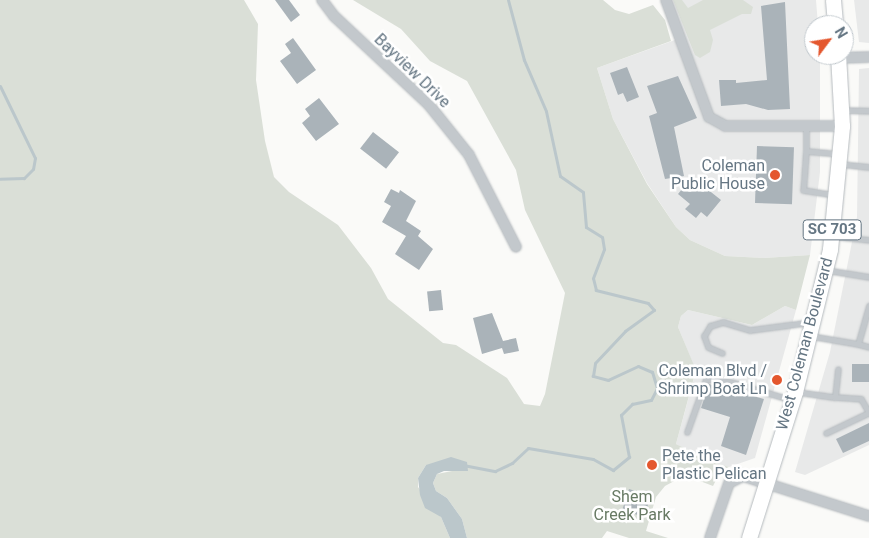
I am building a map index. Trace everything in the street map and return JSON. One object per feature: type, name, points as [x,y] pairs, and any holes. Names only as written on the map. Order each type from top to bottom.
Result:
[{"type":"main road","points":[[833,0],[834,15]]},
{"type":"main road","name":"West Coleman Boulevard","points":[[749,538],[794,396],[825,270],[831,236],[842,126],[838,65]]},
{"type":"street","name":"Bayview Drive","points":[[322,0],[340,22],[429,105],[469,155],[516,247]]},
{"type":"street","points":[[666,0],[709,117],[725,126],[842,126]]},
{"type":"street","points":[[854,56],[869,56]]},
{"type":"street","points":[[710,538],[730,483],[748,476],[869,516]]},
{"type":"lane","points":[[841,110],[869,111]]},
{"type":"lane","points":[[806,126],[803,190],[835,196]]},
{"type":"lane","points":[[806,151],[869,167]]},
{"type":"lane","points":[[831,236],[869,240]]},
{"type":"lane","points":[[825,270],[869,277]]},
{"type":"lane","points":[[858,344],[862,328],[867,319],[868,309]]},
{"type":"lane","points":[[722,353],[708,347],[704,336],[710,326],[723,322],[750,330],[812,329],[869,347]]},
{"type":"lane","points":[[862,328],[869,329]]},
{"type":"lane","points":[[835,397],[838,369]]},
{"type":"lane","points":[[687,432],[706,380],[730,382],[794,396],[861,399],[869,413],[826,433]]},
{"type":"shaded area","points":[[662,0],[816,0],[817,15],[804,15],[804,65],[820,65],[820,172],[810,255],[764,258],[725,256],[690,240],[676,227],[647,183],[613,119],[597,68],[675,40]]},
{"type":"shaded area","points":[[854,0],[869,0],[869,43],[859,42]]},
{"type":"shaded area","points":[[869,68],[869,445],[805,475],[795,472],[830,352],[857,217],[859,69]]},
{"type":"shaded area","points":[[785,306],[796,310],[755,458],[729,467],[713,463],[676,444],[696,371],[678,327],[681,316],[688,310],[752,325]]},
{"type":"shaded area","points":[[451,457],[467,462],[468,471],[444,471],[437,474],[433,483],[436,491],[447,498],[462,519],[467,538],[450,538],[441,517],[425,508],[420,495],[418,478],[426,465]]},
{"type":"green space","name":"Shem Creek Park","points":[[0,0],[244,0],[258,24],[256,80],[265,141],[274,177],[289,192],[338,225],[371,268],[388,299],[443,343],[456,345],[507,378],[524,404],[540,406],[545,394],[565,293],[525,210],[516,170],[467,81],[430,61],[401,29],[353,0],[603,0],[615,10],[629,14],[653,5],[665,20],[671,41],[597,68],[613,119],[647,184],[676,227],[690,240],[725,256],[764,258],[810,255],[796,310],[785,306],[752,325],[688,310],[681,316],[678,327],[696,370],[676,444],[713,462],[729,467],[720,472],[713,486],[692,478],[678,479],[665,486],[656,497],[646,531],[668,538],[629,538],[607,531],[602,538],[467,538],[462,519],[447,498],[436,491],[433,483],[437,474],[457,470],[426,465],[418,478],[418,487],[441,517],[450,538],[0,538]]},
{"type":"green space","points":[[673,0],[682,0],[688,8],[703,0],[743,0],[753,7],[751,14],[742,14],[710,30],[713,40],[710,52],[700,58],[695,55]]},
{"type":"building","points":[[275,0],[289,0],[300,15],[291,22]]},
{"type":"building","points":[[785,2],[790,109],[768,110],[746,104],[721,106],[719,80],[736,80],[736,83],[767,80],[761,6]]},
{"type":"building","points":[[293,38],[316,70],[297,84],[280,61],[291,53],[285,44]]},
{"type":"building","points":[[627,67],[639,97],[627,102],[623,93],[618,95],[610,73]]},
{"type":"building","points":[[678,76],[697,118],[674,127],[684,176],[665,179],[649,116],[657,113],[647,86]]},
{"type":"building","points":[[319,98],[339,124],[316,141],[302,123],[310,116],[305,109]]},
{"type":"building","points":[[373,132],[399,152],[386,169],[360,149]]},
{"type":"building","name":"Coleman Public House","points":[[757,146],[794,147],[792,204],[755,203]]},
{"type":"building","points":[[692,177],[721,200],[707,217],[701,212],[696,218],[685,209],[690,204],[678,194]]},
{"type":"building","points":[[391,189],[399,193],[400,190],[416,201],[406,221],[421,231],[418,236],[433,249],[419,270],[395,254],[406,236],[382,222],[391,206],[384,202]]},
{"type":"building","points":[[441,290],[443,310],[429,311],[427,291]]},
{"type":"building","points":[[492,313],[503,341],[516,338],[519,351],[504,354],[502,348],[482,354],[473,318]]},
{"type":"building","points":[[852,364],[869,364],[869,382],[852,382]]},
{"type":"building","points":[[709,384],[764,399],[746,455],[721,446],[730,417],[701,408]]},
{"type":"building","points":[[869,423],[869,441],[843,453],[836,439]]},
{"type":"building","points":[[629,489],[651,496],[644,517],[622,510]]},
{"type":"waterway","points":[[463,465],[495,471],[512,463],[528,448],[593,459],[613,470],[629,457],[621,415],[632,404],[651,400],[657,388],[652,372],[638,366],[608,380],[593,376],[595,363],[625,331],[654,310],[648,303],[596,290],[593,278],[604,249],[602,237],[586,227],[583,192],[560,176],[546,111],[524,60],[508,0]]},
{"type":"waterway","points":[[0,86],[35,158],[33,169],[24,178],[0,179]]},
{"type":"place","name":"Coleman Public House","points":[[775,175]]},
{"type":"place","name":"Coleman Blvd / Shrimp Boat Ln","points":[[777,380]]},
{"type":"place","name":"Pete the Plastic Pelican","points":[[652,465]]}]
